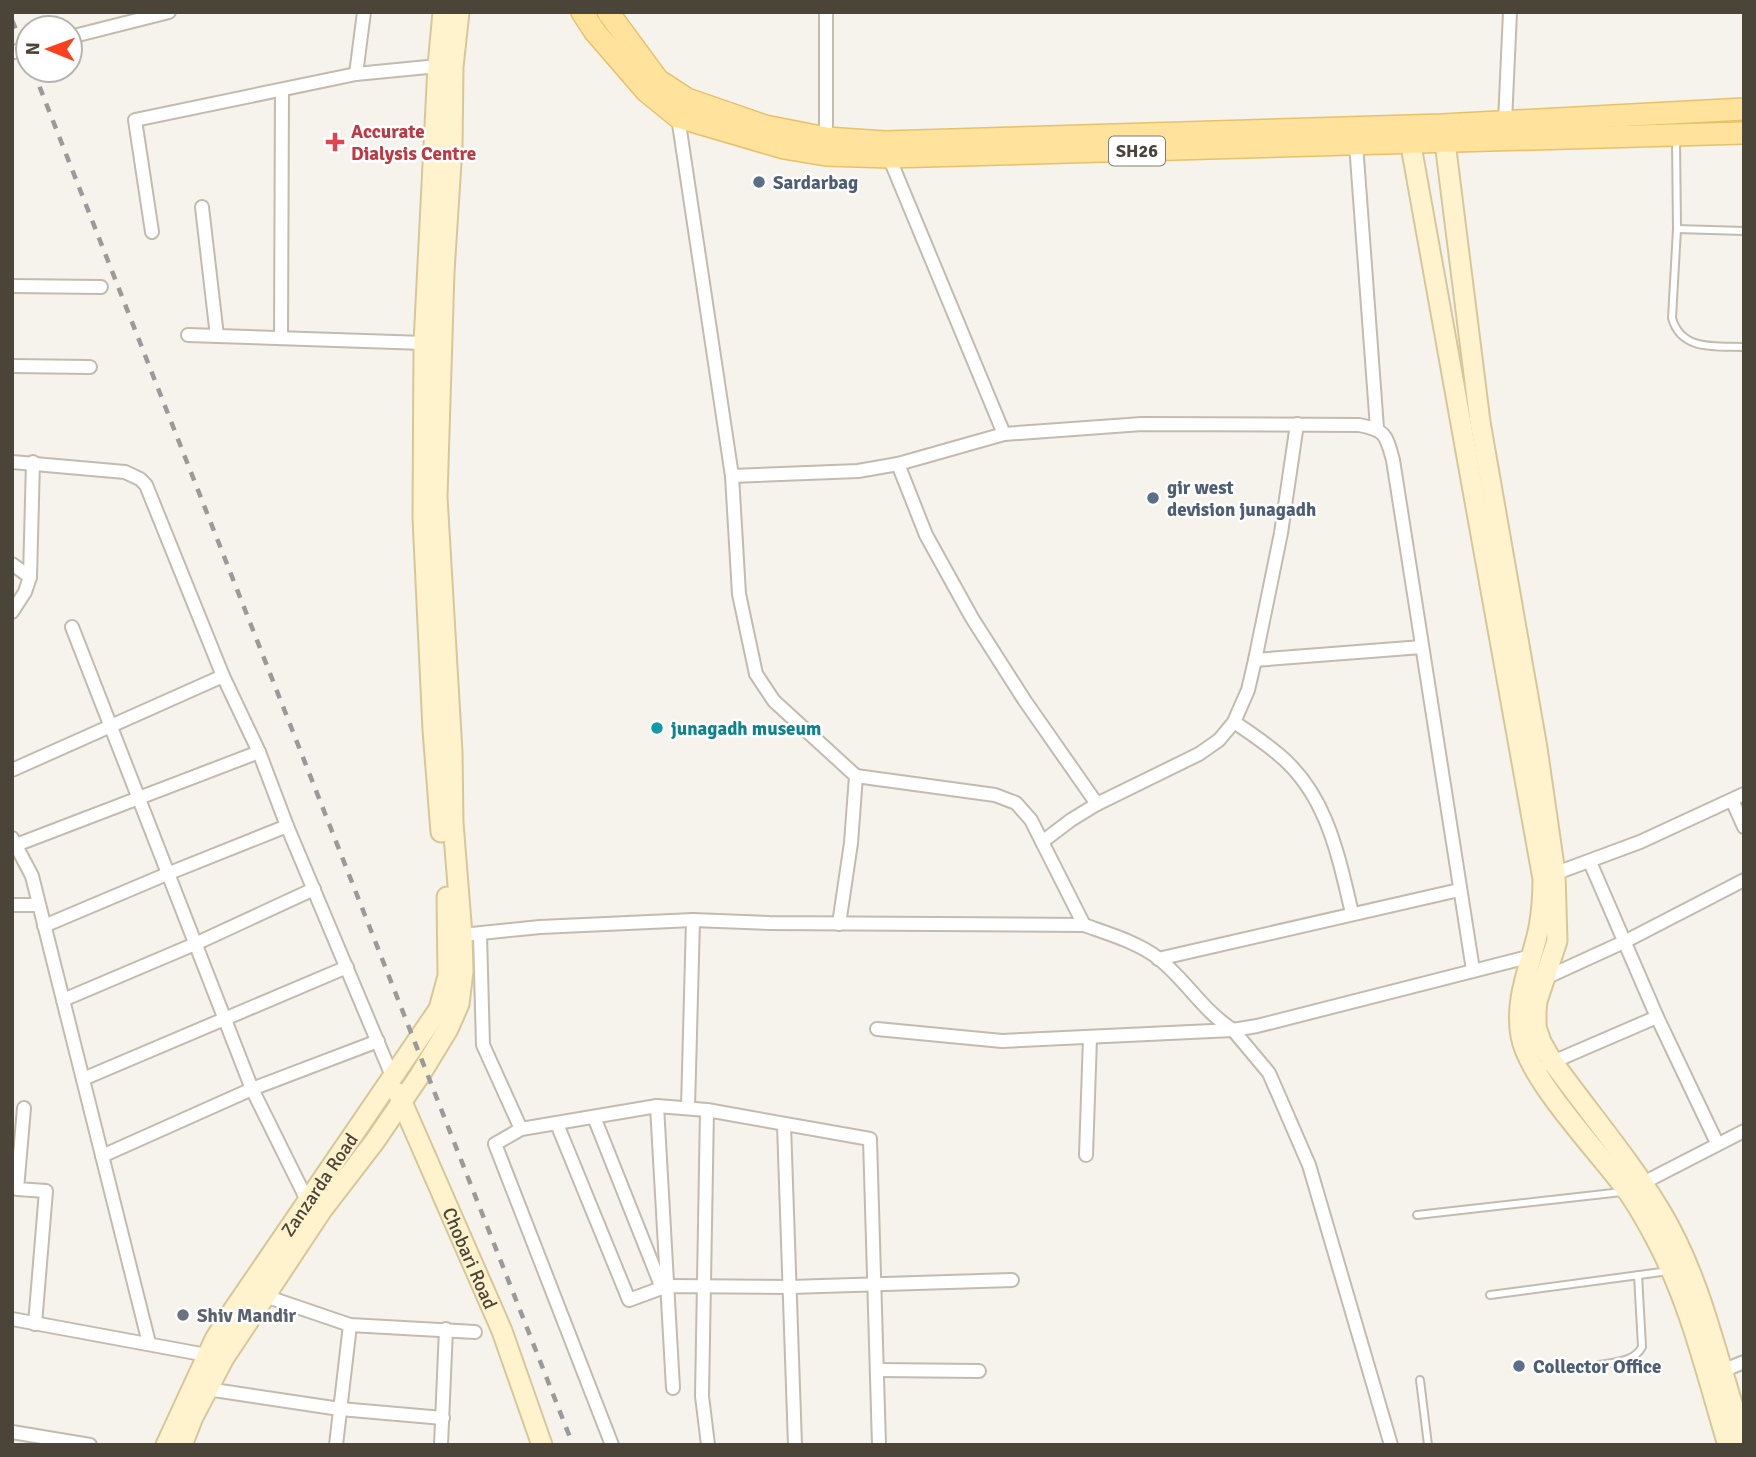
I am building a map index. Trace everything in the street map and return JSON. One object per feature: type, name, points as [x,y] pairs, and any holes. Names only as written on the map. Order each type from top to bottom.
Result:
[{"type":"main road","name":"Zanzarda Road","points":[[166,1445],[216,1356],[234,1309],[439,1009],[448,976],[448,919],[433,730],[424,531],[424,343],[443,12]]},
{"type":"main road","points":[[182,1445],[207,1389],[216,1356],[265,1296],[323,1210],[375,1140],[448,1029],[459,1004],[471,935],[453,823],[452,751],[437,497],[444,272],[458,12]]},
{"type":"main road","name":"SH26","points":[[582,12],[646,91],[678,117],[784,148],[885,142],[1443,133],[1744,133]]},
{"type":"main road","name":"SH26","points":[[608,12],[658,80],[682,96],[826,146],[889,157],[1356,144],[1409,134]]},
{"type":"main road","name":"SH26","points":[[1443,133],[1505,122],[1744,110]]},
{"type":"main road","points":[[1443,133],[1480,422],[1536,748],[1557,941],[1537,1001],[1536,1027],[1544,1067]]},
{"type":"main road","points":[[1409,134],[1549,876],[1532,956],[1521,991],[1519,1022],[1522,1039],[1544,1067],[1574,1124],[1661,1212],[1680,1248],[1705,1315],[1744,1441]]},
{"type":"main road","name":"Chobari Road","points":[[391,1076],[502,1331],[542,1445]]},
{"type":"main road","points":[[1634,1187],[1671,1271],[1728,1445]]},
{"type":"street","points":[[84,33],[169,12]]},
{"type":"street","points":[[356,74],[364,12]]},
{"type":"street","points":[[826,12],[826,146]]},
{"type":"street","points":[[1505,122],[1510,12]]},
{"type":"street","points":[[152,232],[135,120],[356,74],[438,66]]},
{"type":"street","points":[[281,338],[282,90]]},
{"type":"street","points":[[682,96],[678,117],[732,476],[740,594],[756,674],[774,701],[856,776],[995,794],[1016,803],[1031,820],[1084,925]]},
{"type":"street","points":[[1356,144],[1377,428]]},
{"type":"street","points":[[889,157],[1004,434]]},
{"type":"street","points":[[202,207],[217,336]]},
{"type":"street","points":[[12,271],[13,286],[102,287]]},
{"type":"street","points":[[188,335],[424,343]]},
{"type":"street","points":[[12,366],[90,367]]},
{"type":"street","points":[[732,476],[858,471],[898,464],[1004,434],[1142,424],[1359,425],[1377,428],[1387,437],[1393,460],[1473,970]]},
{"type":"street","points":[[1042,842],[1070,820],[1097,804],[1199,754],[1219,740],[1234,722],[1248,690],[1255,660],[1281,533],[1297,424]]},
{"type":"street","points":[[12,462],[125,472],[140,479],[151,495],[223,676],[259,752],[391,1076]]},
{"type":"street","points":[[12,612],[25,592],[30,577],[33,462]]},
{"type":"street","points":[[898,464],[926,535],[972,618],[1025,701],[1097,804]]},
{"type":"street","points":[[12,565],[30,577]]},
{"type":"street","points":[[72,627],[252,1089],[308,1202]]},
{"type":"street","points":[[1255,660],[1422,648]]},
{"type":"street","points":[[12,769],[223,676]]},
{"type":"street","points":[[1234,722],[1280,755],[1303,781],[1323,811],[1334,838],[1353,913]]},
{"type":"street","points":[[149,1343],[32,876],[14,841],[259,752]]},
{"type":"street","points":[[839,924],[851,843],[856,776]]},
{"type":"street","points":[[1549,876],[1590,862],[1738,797],[1744,827]]},
{"type":"street","points":[[44,926],[167,873],[287,826]]},
{"type":"street","points":[[1590,862],[1657,1017],[1717,1143]]},
{"type":"street","points":[[1521,991],[1744,880]]},
{"type":"street","points":[[63,1000],[195,944],[314,889]]},
{"type":"street","points":[[1158,958],[1459,890]]},
{"type":"street","points":[[12,905],[39,905]]},
{"type":"street","points":[[688,1108],[692,919]]},
{"type":"street","points":[[521,1129],[483,1045],[471,935],[540,927],[692,919],[839,924],[1084,925],[1119,938],[1158,958],[1216,1019],[1233,1030],[1269,1073],[1309,1165],[1391,1445]]},
{"type":"street","points":[[877,1029],[1002,1041],[1233,1030],[1532,956]]},
{"type":"street","points":[[83,1079],[347,967]]},
{"type":"street","points":[[1544,1067],[1657,1017]]},
{"type":"street","points":[[1086,1156],[1090,1038]]},
{"type":"street","points":[[102,1156],[252,1089],[378,1041]]},
{"type":"street","points":[[657,1106],[664,1287],[673,1388]]},
{"type":"street","points":[[612,1445],[495,1144],[521,1129],[657,1106],[707,1110],[870,1139],[879,1445]]},
{"type":"street","points":[[24,1108],[17,1189],[46,1191],[35,1324]]},
{"type":"street","points":[[707,1110],[702,1396],[708,1445]]},
{"type":"street","points":[[594,1117],[664,1287]]},
{"type":"street","points":[[557,1124],[629,1300],[664,1287],[790,1287],[1012,1280]]},
{"type":"street","points":[[785,1125],[795,1445]]},
{"type":"street","points":[[1634,1187],[1744,1131]]},
{"type":"street","points":[[265,1296],[350,1325],[475,1332]]},
{"type":"street","points":[[12,1320],[216,1356]]},
{"type":"street","points":[[336,1445],[350,1325]]},
{"type":"street","points":[[442,1445],[446,1329]]},
{"type":"street","points":[[1722,1371],[1744,1363]]},
{"type":"street","points":[[877,1370],[979,1371]]},
{"type":"street","points":[[207,1389],[340,1409],[443,1418]]},
{"type":"street","points":[[12,1432],[90,1445]]},
{"type":"lane","points":[[1676,135],[1672,318],[1675,332],[1695,343],[1744,347]]},
{"type":"lane","points":[[1676,229],[1744,231]]},
{"type":"lane","points":[[1417,1215],[1634,1187]]},
{"type":"lane","points":[[1490,1295],[1671,1271]]},
{"type":"lane","points":[[1599,1364],[1627,1360],[1639,1354],[1642,1347],[1642,1319],[1638,1275]]},
{"type":"lane","points":[[1420,1380],[1428,1445]]},
{"type":"railway","points":[[12,20],[14,25]]},
{"type":"railway","points":[[38,84],[573,1445]]},
{"type":"place","name":"Accurate Dialysis Centre","points":[[335,142]]},
{"type":"place","name":"Sardarbag","points":[[759,182]]},
{"type":"place","name":"gir west devision junagadh","points":[[1153,498]]},
{"type":"place","name":"junagadh museum","points":[[657,728]]},
{"type":"place","name":"Shiv Mandir","points":[[183,1315]]},
{"type":"place","name":"Collector Office","points":[[1519,1366]]}]
